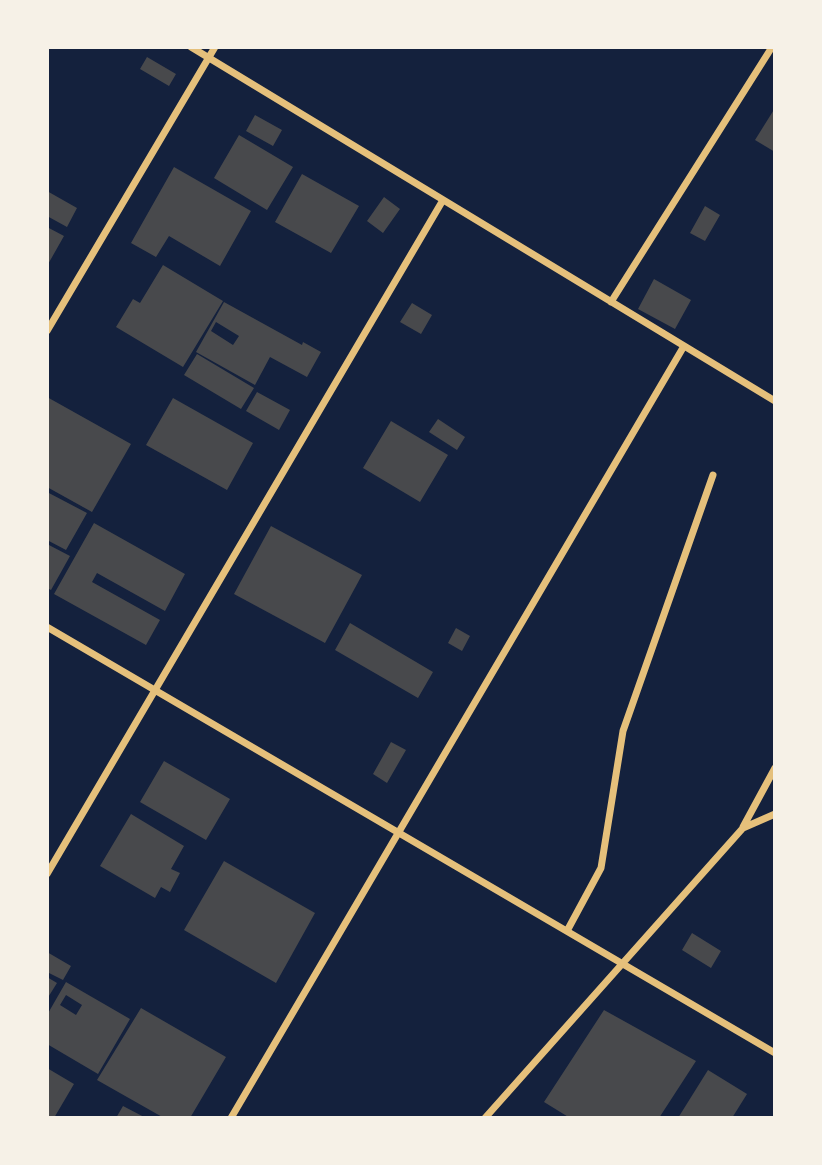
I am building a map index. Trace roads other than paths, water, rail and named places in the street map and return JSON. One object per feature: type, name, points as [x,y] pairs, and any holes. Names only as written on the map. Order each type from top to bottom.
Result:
[{"type":"street","points":[[191,47],[775,401]]},
{"type":"street","points":[[47,331],[215,47]]},
{"type":"street","points":[[611,302],[772,47]]},
{"type":"street","points":[[47,874],[443,200]]},
{"type":"street","points":[[231,1118],[684,346]]},
{"type":"street","points":[[567,931],[601,868],[623,731],[713,475]]},
{"type":"street","points":[[47,626],[775,1053]]},
{"type":"street","points":[[485,1118],[743,828],[775,768]]},
{"type":"street","points":[[743,828],[775,814]]}]
